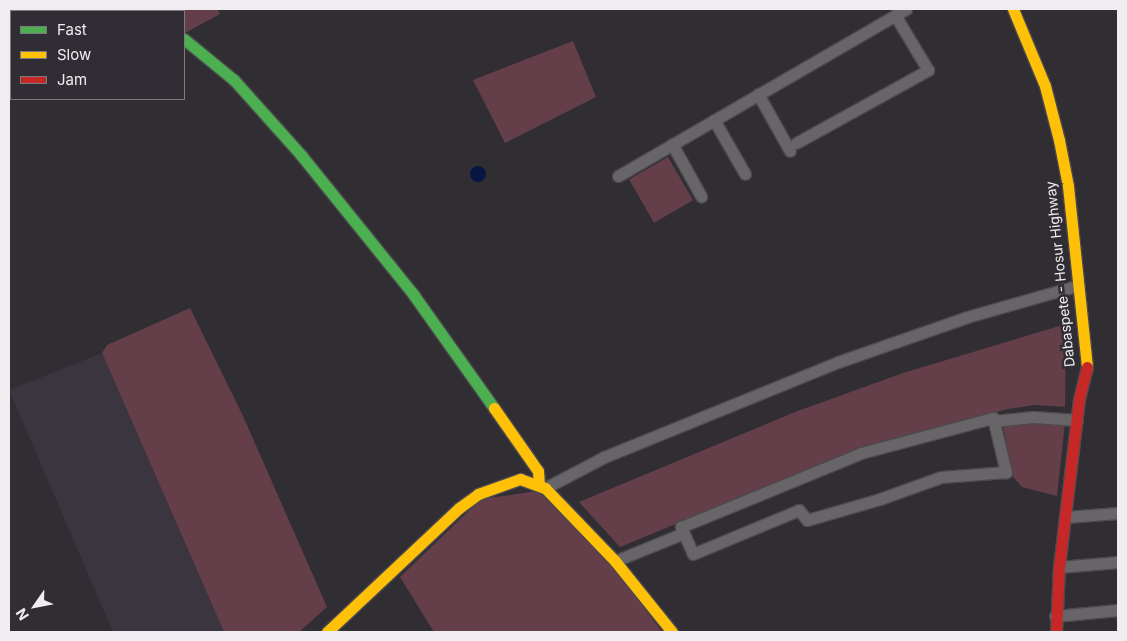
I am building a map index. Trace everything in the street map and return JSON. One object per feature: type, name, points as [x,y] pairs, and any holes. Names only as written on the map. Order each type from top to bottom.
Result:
[{"type":"main road","name":"Dabaspete - Hosur Highway","points":[[1014,9],[1046,86],[1059,140],[1079,285],[1087,368],[1076,420],[1055,616],[1056,632]]},
{"type":"main road","points":[[185,40],[214,61],[270,121],[413,294],[538,471],[542,486]]},
{"type":"main road","points":[[327,632],[459,508],[478,494],[520,479],[542,486],[615,561],[672,632]]},
{"type":"street","points":[[618,176],[906,9]]},
{"type":"street","points":[[758,94],[793,147],[928,70],[895,15]]},
{"type":"street","points":[[714,120],[745,174]]},
{"type":"street","points":[[672,144],[701,196]]},
{"type":"street","points":[[542,486],[592,463],[838,362],[967,317],[1079,285]]},
{"type":"street","points":[[994,421],[1006,472],[940,477],[880,499],[807,520],[799,510],[693,554],[681,527],[861,453],[965,424],[993,418],[994,421],[1033,417],[1076,420]]},
{"type":"street","points":[[1066,517],[1118,513]]},
{"type":"street","points":[[615,561],[684,533]]},
{"type":"street","points":[[1060,567],[1118,562]]},
{"type":"street","points":[[1055,616],[1118,610]]},
{"type":"shaded area","points":[[150,9],[217,9],[220,14],[185,33],[185,10]]},
{"type":"shaded area","points":[[573,41],[596,97],[505,143],[473,80]]},
{"type":"shaded area","points":[[668,157],[693,200],[654,223],[629,180]]},
{"type":"shaded area","points":[[190,308],[243,416],[327,607],[299,632],[224,632],[102,353],[107,345]]},
{"type":"shaded area","points":[[1066,324],[1065,407],[1035,405],[1008,409],[857,449],[620,547],[579,502],[795,412],[903,373]]},
{"type":"shaded area","points":[[102,353],[224,632],[113,632],[9,390]]},
{"type":"shaded area","points":[[1032,420],[1065,423],[1057,496],[1022,487],[1013,477],[1003,426]]},
{"type":"shaded area","points":[[538,491],[619,574],[662,632],[434,632],[400,577],[481,499]]},
{"type":"water","points":[[475,166],[481,166],[486,171],[484,180],[475,182],[470,177],[470,171]]},
{"type":"traffic: fast","points":[[185,40],[234,80],[301,155],[413,294],[494,408]]},
{"type":"traffic: slow","points":[[1013,9],[1045,86],[1059,140],[1068,186],[1087,367]]},
{"type":"traffic: slow","points":[[494,408],[538,471],[539,484]]},
{"type":"traffic: slow","points":[[327,632],[459,508],[478,494],[520,479],[545,488],[615,561],[672,632]]},
{"type":"traffic: jam","points":[[1056,632],[1059,567],[1079,399],[1087,367]]}]
